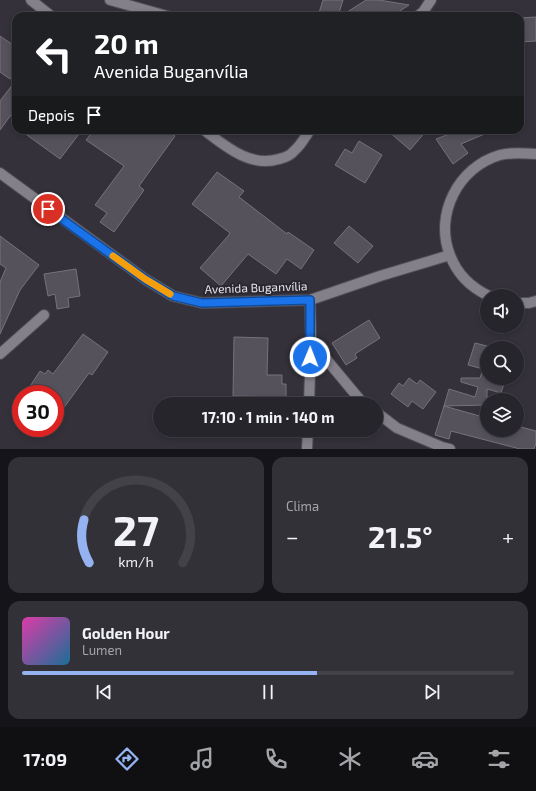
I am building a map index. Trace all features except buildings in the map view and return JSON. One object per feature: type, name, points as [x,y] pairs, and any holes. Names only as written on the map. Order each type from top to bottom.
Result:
[{"type":"street","points":[[31,0],[46,12]]},
{"type":"street","points":[[110,0],[153,12]]},
{"type":"street","points":[[423,12],[431,0]]},
{"type":"street","points":[[209,134],[226,147],[243,156],[258,161],[273,161],[284,158],[295,151],[307,134]]},
{"type":"street","points":[[480,291],[468,282],[457,270],[450,255],[445,238],[445,220],[449,202],[457,186],[468,173],[483,162],[500,155],[517,152],[536,153]]},
{"type":"street","name":"Avenida Buganvília","points":[[0,173],[145,279],[173,296],[202,303],[310,300],[380,276],[450,255]]},
{"type":"street","points":[[309,397],[311,341],[310,300]]},
{"type":"street","points":[[524,303],[536,301]]},
{"type":"street","points":[[0,354],[44,315]]},
{"type":"street","points":[[311,341],[359,397]]},
{"type":"street","points":[[383,417],[397,428],[450,449]]},
{"type":"street","points":[[307,449],[308,437]]},
{"type":"slow traffic","points":[[113,256],[145,279],[170,294]]},
{"type":"route","points":[[48,209],[145,279],[173,296],[202,303],[310,300],[310,357]]}]
